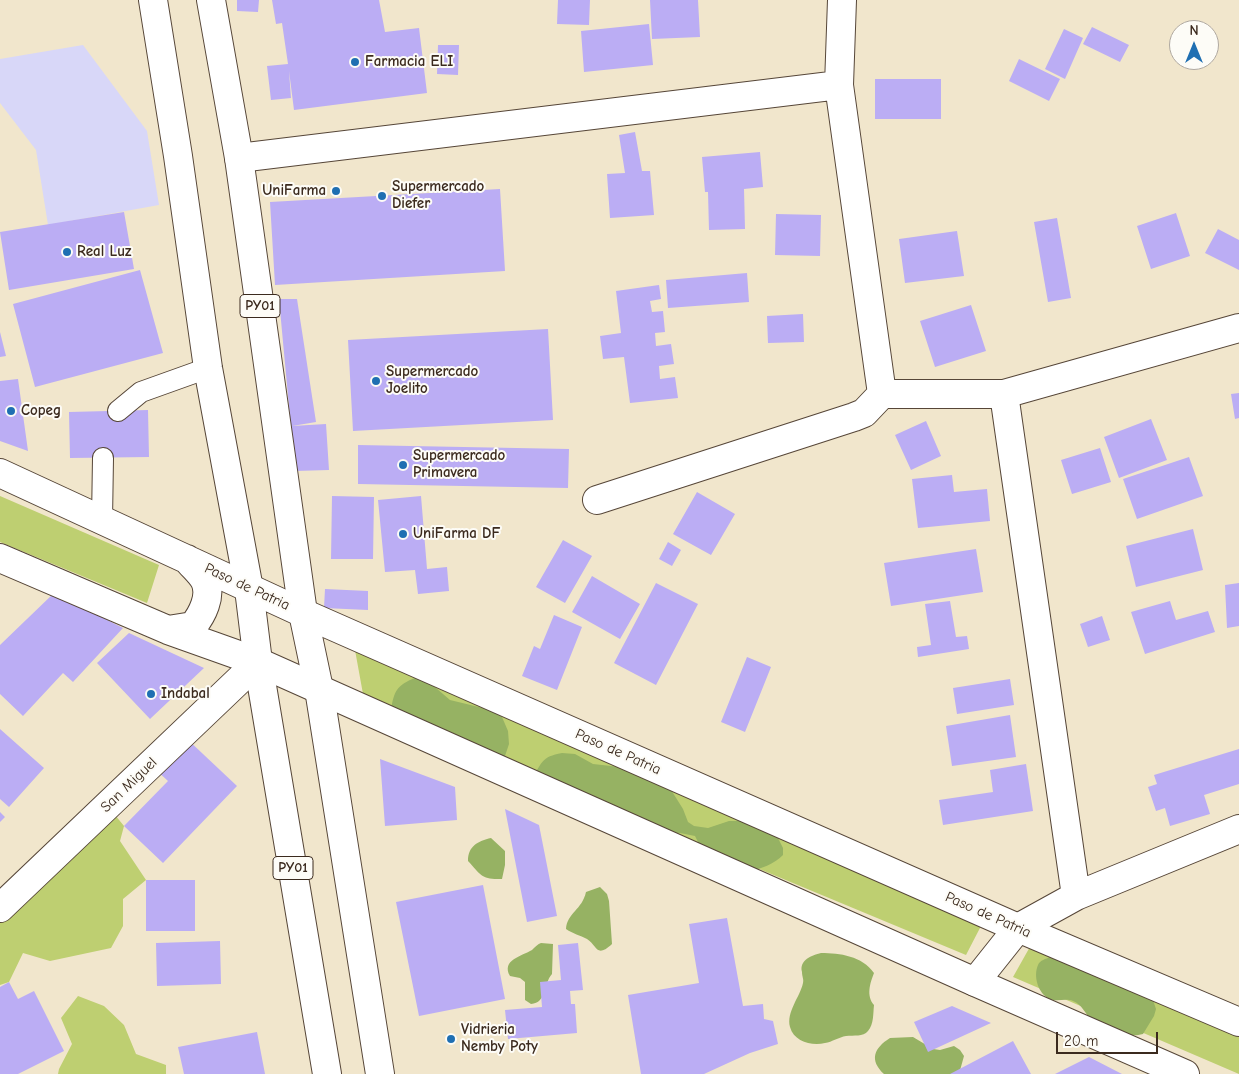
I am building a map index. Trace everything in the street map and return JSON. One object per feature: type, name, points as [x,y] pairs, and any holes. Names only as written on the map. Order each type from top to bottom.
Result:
[{"type":"main road","name":"PY01","points":[[153,0],[178,156],[208,368],[249,589],[258,662],[327,1074]]},
{"type":"main road","name":"PY01","points":[[212,0],[239,158],[303,613],[319,689],[380,1074]]},
{"type":"main road","points":[[842,0],[839,85],[882,394]]},
{"type":"main road","points":[[239,158],[839,85]]},
{"type":"main road","points":[[597,500],[854,417],[864,412],[882,394],[1004,394],[1239,328]]},
{"type":"main road","points":[[1004,394],[1076,896]]},
{"type":"main road","name":"Paso de Patria","points":[[0,473],[303,613],[1018,928],[1239,1022]]},
{"type":"main road","points":[[0,558],[168,630],[258,662],[1185,1074]]},
{"type":"main road","points":[[168,630],[193,626],[201,616],[206,604],[207,592],[205,582],[187,559]]},
{"type":"main road","name":"San Miguel","points":[[0,908],[258,662]]},
{"type":"main road","points":[[975,982],[1018,928],[1076,896],[1239,829]]},
{"type":"lane","points":[[118,411],[141,392],[208,368]]},
{"type":"lane","points":[[102,520],[103,458]]},
{"type":"shaded area","points":[[83,45],[147,131],[159,205],[48,225],[36,150],[0,103],[0,59]]},
{"type":"green space","points":[[0,496],[159,565],[147,603],[0,542]]},
{"type":"green space","points":[[355,650],[981,926],[966,955],[365,705]]},
{"type":"green space","points":[[415,678],[429,682],[450,700],[491,710],[502,717],[508,731],[509,744],[504,759],[391,710],[397,689]]},
{"type":"green space","points":[[562,753],[575,754],[593,764],[629,768],[668,785],[683,809],[688,822],[694,826],[708,828],[729,821],[745,821],[777,836],[783,848],[783,855],[763,867],[746,870],[698,849],[698,842],[695,836],[680,833],[651,832],[532,778],[546,758]]},
{"type":"green space","points":[[106,804],[124,826],[120,841],[146,880],[123,899],[123,926],[111,948],[50,961],[23,953],[9,982],[0,985],[0,918]]},
{"type":"green space","points":[[491,838],[505,851],[502,879],[490,879],[482,876],[468,861],[470,851],[475,845]]},
{"type":"green space","points":[[600,887],[607,894],[609,901],[612,944],[600,951],[587,939],[566,929],[569,919],[581,903],[586,892]]},
{"type":"green space","points":[[541,943],[553,944],[552,974],[540,1000],[531,1004],[525,1000],[525,982],[520,978],[510,976],[508,966],[514,959]]},
{"type":"green space","points":[[1031,945],[1239,1036],[1239,1074],[1013,977]]},
{"type":"green space","points":[[821,953],[843,955],[857,959],[874,973],[869,989],[870,998],[874,1005],[873,1019],[866,1033],[815,1044],[804,1042],[792,1032],[789,1021],[803,983],[802,964],[810,957]]},
{"type":"green space","points":[[1050,957],[1151,994],[1156,1009],[1143,1034],[1127,1035],[1117,1032],[1094,1022],[1076,1002],[1053,1000],[1046,997],[1040,989],[1036,974],[1039,963]]},
{"type":"green space","points":[[78,996],[104,1006],[124,1025],[136,1054],[166,1065],[166,1074],[58,1074],[72,1044],[61,1018]]},
{"type":"green space","points":[[913,1037],[933,1049],[940,1050],[954,1046],[960,1050],[964,1056],[959,1074],[884,1074],[876,1064],[875,1059],[875,1054],[880,1046],[890,1038]]},
{"type":"building","points":[[237,0],[259,0],[258,12],[237,11]]},
{"type":"building","name":"Farmacia ELI","points":[[272,0],[379,0],[385,32],[419,28],[427,93],[294,110],[289,71],[291,98],[271,100],[267,66],[288,64],[282,23],[276,24]]},
{"type":"building","points":[[558,0],[590,0],[589,25],[557,24]]},
{"type":"building","points":[[650,0],[698,0],[700,37],[652,39]]},
{"type":"building","points":[[649,24],[653,65],[584,72],[581,31]]},
{"type":"building","points":[[1092,27],[1129,45],[1120,62],[1083,44]]},
{"type":"building","points":[[1064,29],[1083,38],[1065,79],[1045,69]]},
{"type":"building","points":[[438,45],[459,45],[458,75],[437,74]]},
{"type":"building","points":[[1019,59],[1060,79],[1049,101],[1009,81]]},
{"type":"building","points":[[875,79],[941,79],[941,119],[875,119]]},
{"type":"building","points":[[635,132],[642,171],[650,171],[654,215],[610,218],[607,174],[625,173],[619,135]]},
{"type":"building","points":[[760,152],[763,187],[744,189],[745,229],[709,230],[708,192],[705,192],[702,157]]},
{"type":"building","points":[[500,189],[505,271],[275,285],[270,202]]},
{"type":"building","name":"Real Luz","points":[[124,212],[134,269],[9,290],[0,232]]},
{"type":"building","points":[[1176,213],[1190,256],[1151,269],[1137,226]]},
{"type":"building","points":[[776,214],[821,215],[820,256],[775,255]]},
{"type":"building","points":[[1057,218],[1071,298],[1048,302],[1034,222]]},
{"type":"building","points":[[1218,229],[1239,240],[1239,270],[1205,253]]},
{"type":"building","points":[[957,231],[964,276],[905,283],[899,239]]},
{"type":"building","points":[[140,270],[163,353],[35,387],[13,304]]},
{"type":"building","points":[[747,273],[749,302],[668,308],[666,280]]},
{"type":"building","points":[[659,285],[661,299],[650,301],[652,312],[663,311],[665,332],[655,333],[656,346],[671,344],[674,364],[659,366],[660,379],[675,377],[678,398],[630,403],[624,357],[603,359],[600,336],[621,333],[616,291]]},
{"type":"building","points":[[279,299],[297,299],[316,422],[292,426],[326,424],[329,470],[295,471]]},
{"type":"building","points":[[971,305],[986,351],[935,367],[920,321]]},
{"type":"building","points":[[803,314],[804,342],[768,343],[767,316]]},
{"type":"building","points":[[548,329],[553,420],[353,431],[348,340]]},
{"type":"building","points":[[0,332],[6,356],[0,357]]},
{"type":"building","name":"Copeg","points":[[18,379],[28,451],[0,441],[0,381]]},
{"type":"building","points":[[1239,393],[1239,418],[1235,419],[1231,394]]},
{"type":"building","name":"Copeg","points":[[148,410],[149,457],[70,458],[69,412]]},
{"type":"building","points":[[1151,419],[1167,460],[1119,478],[1104,437]]},
{"type":"building","points":[[926,421],[941,456],[911,470],[895,435]]},
{"type":"building","points":[[358,445],[569,449],[568,488],[358,484]]},
{"type":"building","points":[[1100,448],[1111,482],[1072,494],[1061,460]]},
{"type":"building","points":[[1189,457],[1203,496],[1137,519],[1123,479]]},
{"type":"building","points":[[952,475],[954,492],[987,489],[990,521],[918,528],[912,479]]},
{"type":"building","points":[[697,492],[735,514],[711,555],[673,534]]},
{"type":"building","points":[[332,496],[374,497],[373,559],[331,559]]},
{"type":"building","name":"UniFarma DF","points":[[421,496],[427,569],[447,567],[449,591],[418,594],[415,570],[385,572],[378,500]]},
{"type":"building","points":[[1193,529],[1203,570],[1136,587],[1126,546]]},
{"type":"building","points":[[563,540],[592,556],[565,603],[536,587]]},
{"type":"building","points":[[668,542],[681,550],[672,566],[659,559]]},
{"type":"building","points":[[976,549],[983,592],[891,606],[884,563]]},
{"type":"building","points":[[592,576],[640,604],[620,639],[572,612]]},
{"type":"building","points":[[656,583],[698,604],[656,685],[614,663]]},
{"type":"building","points":[[1239,583],[1239,626],[1227,628],[1225,585]]},
{"type":"building","points":[[325,589],[368,591],[368,610],[324,608]]},
{"type":"building","points":[[54,593],[123,628],[73,682],[63,673],[23,716],[0,694],[0,645]]},
{"type":"building","points":[[950,601],[956,637],[967,636],[969,649],[918,657],[917,647],[931,645],[925,604]]},
{"type":"building","points":[[1170,601],[1176,620],[1208,611],[1215,632],[1145,654],[1131,612]]},
{"type":"building","points":[[554,615],[582,627],[557,690],[522,676],[534,646],[540,649]]},
{"type":"building","points":[[1102,616],[1110,640],[1088,647],[1080,624]]},
{"type":"building","name":"Indabal","points":[[129,633],[204,668],[150,719],[97,663]]},
{"type":"building","points":[[747,657],[771,667],[745,732],[721,722]]},
{"type":"building","points":[[1010,679],[1014,705],[957,714],[953,688]]},
{"type":"building","points":[[1010,715],[1016,757],[952,766],[946,726]]},
{"type":"building","points":[[0,729],[44,768],[9,807],[0,799]]},
{"type":"building","points":[[186,738],[237,786],[163,863],[124,826],[168,781],[155,769]]},
{"type":"building","points":[[1239,749],[1239,784],[1204,795],[1210,814],[1170,826],[1165,808],[1156,811],[1148,787],[1157,784],[1154,775]]},
{"type":"building","points":[[380,759],[455,787],[457,820],[385,826]]},
{"type":"building","points":[[1026,764],[1033,811],[943,825],[939,800],[993,792],[990,770]]},
{"type":"building","points":[[505,809],[539,825],[557,916],[527,922]]},
{"type":"building","points":[[0,812],[5,817],[0,822]]},
{"type":"building","points":[[146,880],[195,880],[195,931],[146,931]]},
{"type":"building","points":[[483,885],[505,999],[419,1016],[396,902]]},
{"type":"building","points":[[727,918],[743,1006],[763,1004],[764,1019],[773,1021],[778,1044],[750,1053],[704,1074],[641,1074],[628,995],[699,983],[689,924]]},
{"type":"building","points":[[220,941],[221,984],[157,986],[156,943]]},
{"type":"building","points":[[578,943],[583,990],[570,991],[571,1004],[575,1004],[577,1033],[508,1039],[505,1010],[542,1007],[540,982],[561,980],[558,945]]},
{"type":"building","points":[[9,982],[18,999],[34,991],[64,1051],[18,1074],[0,1074],[0,987]]},
{"type":"building","points":[[952,1006],[991,1023],[928,1052],[914,1022]]},
{"type":"building","points":[[257,1032],[265,1074],[184,1074],[178,1047]]},
{"type":"building","points":[[1013,1041],[1031,1074],[950,1074]]},
{"type":"building","points":[[1089,1057],[1122,1074],[1055,1074]]},
{"type":"place","name":"Farmacia ELI","points":[[355,62]]},
{"type":"place","name":"UniFarma","points":[[336,191]]},
{"type":"place","name":"Supermercado Diefer","points":[[382,196]]},
{"type":"place","name":"Real Luz","points":[[67,252]]},
{"type":"place","name":"Supermercado Joelito","points":[[376,381]]},
{"type":"place","name":"Copeg","points":[[11,411]]},
{"type":"place","name":"Supermercado Primavera","points":[[403,465]]},
{"type":"place","name":"UniFarma DF","points":[[403,534]]},
{"type":"place","name":"Indabal","points":[[151,694]]},
{"type":"place","name":"Vidrieria Nemby Poty","points":[[451,1039]]}]
